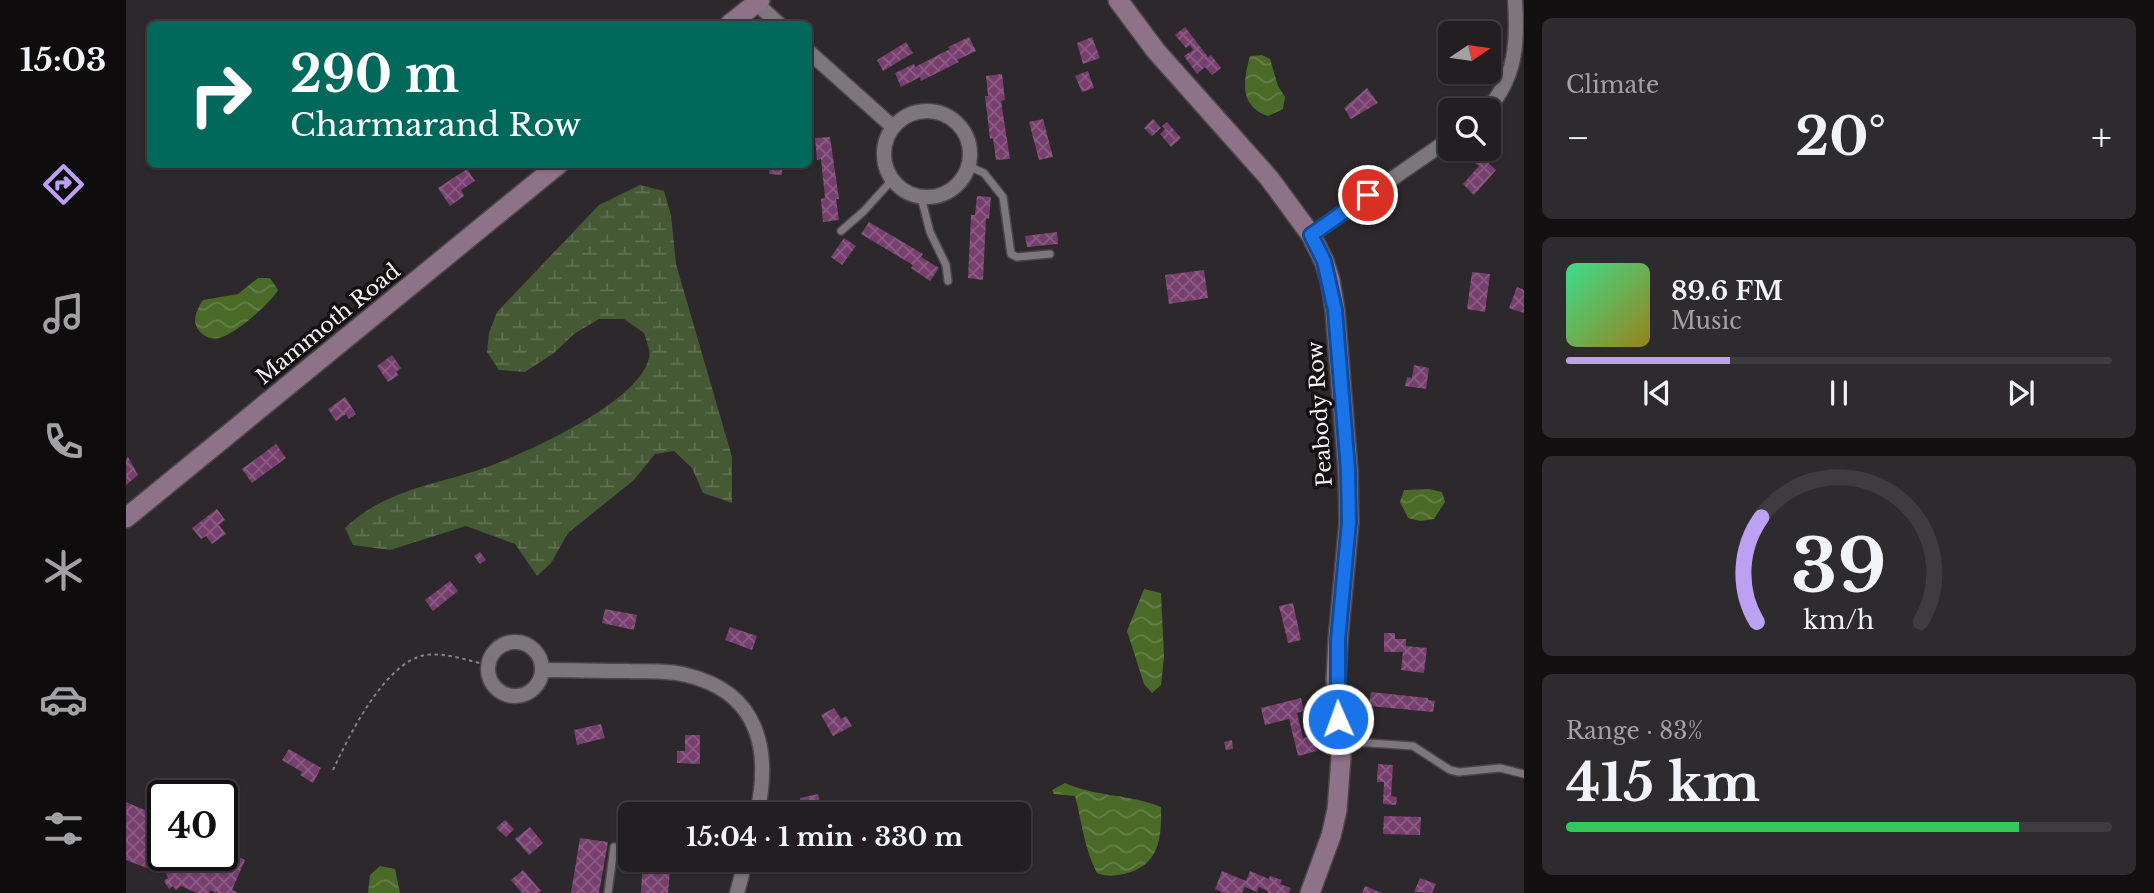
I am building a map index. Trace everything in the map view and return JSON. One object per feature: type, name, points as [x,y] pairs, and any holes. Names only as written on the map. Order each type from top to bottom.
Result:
[{"type":"street","name":"Peabody Row","points":[[1118,0],[1156,51],[1269,178],[1311,235],[1324,261],[1335,310],[1348,470],[1349,522],[1336,680],[1338,810],[1310,893]]},
{"type":"street","points":[[1496,98],[1504,88],[1513,63],[1516,37],[1515,0]]},
{"type":"street","points":[[734,21],[758,2],[776,21]]},
{"type":"street","points":[[812,55],[893,127]]},
{"type":"street","points":[[930,110],[946,115],[959,125],[968,139],[968,166],[962,179],[950,191],[934,197],[921,197],[908,193],[892,180],[886,168],[883,150],[893,127],[913,113],[930,110]]},
{"type":"street","points":[[1311,235],[1438,147]]},
{"type":"street","name":"Mammoth Road","points":[[126,518],[554,168]]},
{"type":"street","points":[[512,642],[530,646],[536,652],[542,670],[540,678],[529,691],[513,695],[504,694],[491,682],[488,665],[496,649],[512,642]]},
{"type":"street","points":[[542,670],[671,672],[703,680],[721,690],[745,712],[760,740],[764,771],[759,802]]},
{"type":"street","points":[[737,893],[743,872]]},
{"type":"lane","points":[[968,166],[984,173],[1003,197],[1011,254],[1017,257],[1050,254]]},
{"type":"lane","points":[[841,231],[863,212],[892,180]]},
{"type":"lane","points":[[921,197],[930,232],[946,265],[948,281]]},
{"type":"lane","points":[[1339,741],[1413,746],[1450,770],[1459,772],[1500,768],[1524,774]]},
{"type":"lane","points":[[608,893],[614,847]]},
{"type":"path","points":[[332,770],[356,721],[401,667],[423,655],[441,655],[488,665]]},
{"type":"green space","points":[[640,185],[664,191],[671,215],[676,264],[732,457],[732,503],[703,493],[692,468],[674,451],[655,454],[634,480],[568,533],[551,563],[537,576],[515,544],[466,526],[390,550],[353,545],[345,528],[378,504],[414,489],[490,466],[555,437],[605,408],[641,375],[649,358],[647,342],[644,333],[624,319],[599,319],[574,334],[554,353],[525,372],[499,370],[487,352],[489,333],[497,312],[599,205]]},
{"type":"water","points":[[1262,55],[1270,59],[1278,86],[1285,97],[1283,109],[1268,116],[1252,106],[1245,83],[1250,56]]},
{"type":"water","points":[[258,278],[270,278],[278,290],[260,310],[226,336],[211,338],[200,332],[195,318],[203,300],[238,294]]},
{"type":"water","points":[[1429,489],[1442,492],[1445,502],[1434,519],[1420,521],[1408,518],[1400,502],[1404,490]]},
{"type":"water","points":[[1144,589],[1161,593],[1164,657],[1161,685],[1152,693],[1144,684],[1127,631]]},
{"type":"water","points":[[1065,783],[1161,807],[1159,840],[1156,850],[1145,865],[1124,874],[1110,876],[1097,873],[1086,845],[1075,796],[1054,794],[1052,790]]},
{"type":"water","points":[[380,866],[395,869],[400,893],[368,893],[370,875]]},
{"type":"building","points":[[1185,27],[1208,57],[1211,55],[1221,68],[1212,75],[1205,67],[1197,74],[1184,56],[1193,50],[1190,45],[1186,48],[1175,35]]},
{"type":"building","points":[[969,37],[976,51],[921,81],[920,77],[901,87],[895,73],[914,64],[915,67]]},
{"type":"building","points":[[1092,37],[1100,58],[1083,64],[1077,43]]},
{"type":"building","points":[[906,42],[913,53],[883,71],[877,60]]},
{"type":"building","points":[[1088,71],[1094,88],[1082,92],[1075,76]]},
{"type":"building","points":[[1002,74],[1005,100],[1001,101],[1010,159],[996,160],[993,138],[990,139],[985,96],[988,96],[986,76]]},
{"type":"building","points":[[1367,88],[1378,103],[1351,119],[1344,108]]},
{"type":"building","points":[[1043,119],[1053,157],[1039,160],[1029,122]]},
{"type":"building","points":[[1153,119],[1161,128],[1152,136],[1144,128]]},
{"type":"building","points":[[1167,122],[1181,138],[1171,147],[1160,134],[1165,129],[1162,126]]},
{"type":"building","points":[[830,137],[839,199],[836,199],[839,220],[823,222],[821,199],[825,198],[821,159],[817,160],[815,138]]},
{"type":"building","points":[[1486,161],[1496,170],[1474,195],[1463,184],[1479,166],[1475,163]]},
{"type":"building","points":[[770,168],[783,168],[782,175],[769,174]]},
{"type":"building","points":[[467,169],[475,181],[461,190],[464,196],[450,206],[438,188]]},
{"type":"building","points":[[977,196],[991,197],[989,219],[986,218],[983,280],[968,278],[971,215],[975,215]]},
{"type":"building","points":[[869,222],[923,254],[921,257],[939,268],[930,281],[911,268],[913,265],[861,234]]},
{"type":"building","points":[[1057,232],[1058,244],[1027,247],[1025,236]]},
{"type":"building","points":[[844,238],[856,246],[842,265],[831,257]]},
{"type":"building","points":[[1204,270],[1208,298],[1169,304],[1165,275]]},
{"type":"building","points":[[1472,272],[1490,274],[1485,312],[1467,309]]},
{"type":"building","points":[[1517,287],[1524,290],[1524,313],[1509,308]]},
{"type":"building","points":[[392,355],[401,368],[396,372],[399,375],[388,382],[377,366]]},
{"type":"building","points":[[1414,365],[1429,368],[1426,389],[1405,386],[1407,377],[1412,378]]},
{"type":"building","points":[[345,397],[356,414],[349,419],[346,414],[336,421],[328,409]]},
{"type":"building","points":[[276,444],[286,458],[252,483],[242,469]]},
{"type":"building","points":[[128,457],[138,475],[126,485],[126,459]]},
{"type":"building","points":[[217,509],[225,520],[219,525],[226,534],[212,544],[206,536],[201,539],[192,528]]},
{"type":"building","points":[[480,552],[486,560],[480,564],[474,556]]},
{"type":"building","points":[[450,581],[458,591],[433,611],[425,600]]},
{"type":"building","points":[[1293,603],[1301,640],[1288,643],[1279,606]]},
{"type":"building","points":[[605,609],[637,615],[634,630],[602,623]]},
{"type":"building","points":[[730,627],[757,636],[752,650],[725,640]]},
{"type":"building","points":[[1384,633],[1395,633],[1395,639],[1406,639],[1406,646],[1427,648],[1424,673],[1401,670],[1403,652],[1384,652]]},
{"type":"building","points":[[1371,692],[1428,698],[1435,701],[1433,712],[1369,706]]},
{"type":"building","points":[[1301,698],[1304,711],[1297,713],[1303,738],[1313,736],[1317,751],[1298,756],[1289,719],[1265,725],[1261,708]]},
{"type":"building","points":[[834,708],[841,719],[846,716],[852,726],[833,736],[821,715]]},
{"type":"building","points":[[601,724],[605,738],[577,745],[574,730]]},
{"type":"building","points":[[685,735],[700,735],[700,764],[677,763],[677,751],[685,751]]},
{"type":"building","points":[[1232,740],[1233,749],[1226,750],[1224,742]]},
{"type":"building","points":[[289,749],[321,768],[313,783],[300,775],[302,772],[282,760]]},
{"type":"building","points":[[1378,764],[1393,765],[1391,796],[1397,797],[1396,805],[1383,804],[1384,782],[1377,782]]},
{"type":"building","points":[[818,794],[820,802],[801,802],[800,798]]},
{"type":"building","points":[[126,802],[147,811],[147,868],[126,860]]},
{"type":"building","points":[[1384,816],[1421,817],[1420,835],[1383,834]]},
{"type":"building","points":[[505,820],[514,829],[506,837],[496,828]]},
{"type":"building","points":[[530,827],[543,843],[529,855],[515,839]]},
{"type":"building","points":[[580,838],[608,842],[599,893],[571,893]]},
{"type":"building","points":[[238,857],[245,860],[232,890],[239,893],[218,893],[210,890],[209,893],[197,893],[181,886],[176,890],[173,886],[169,889],[164,881],[169,872],[167,871],[238,871]]},
{"type":"building","points":[[523,870],[541,891],[522,893],[511,880]]},
{"type":"building","points":[[1222,871],[1246,881],[1250,871],[1269,879],[1270,876],[1282,880],[1280,884],[1291,888],[1289,893],[1267,893],[1268,891],[1259,887],[1257,892],[1245,887],[1242,893],[1224,893],[1215,889]]},
{"type":"building","points":[[642,872],[670,872],[668,893],[641,893]]},
{"type":"building","points":[[1420,878],[1436,884],[1432,893],[1414,892]]},
{"type":"building","points":[[1365,886],[1382,893],[1362,893]]},
{"type":"route","points":[[1338,719],[1336,680],[1349,522],[1348,470],[1335,310],[1324,261],[1311,235],[1368,195]]}]
